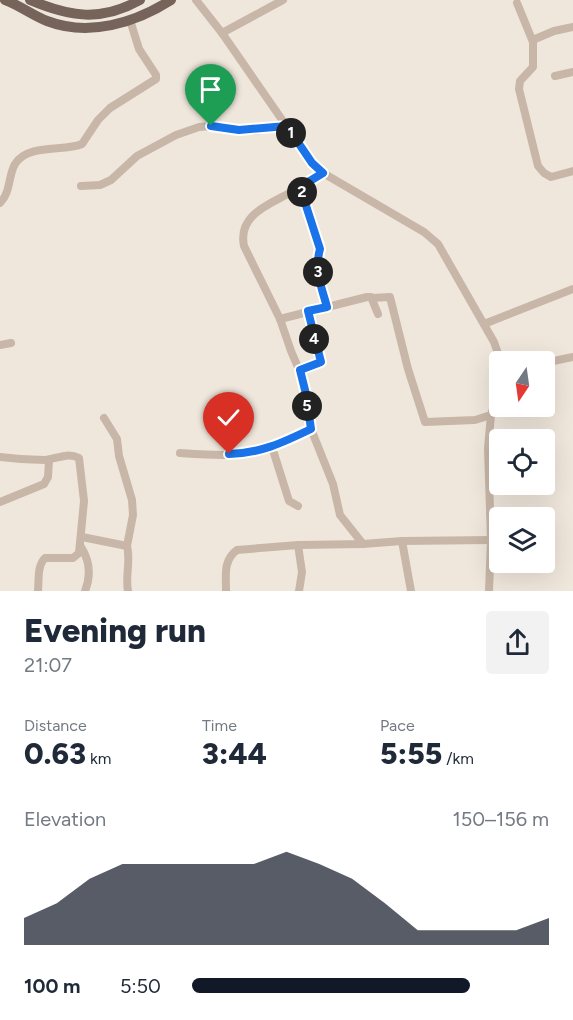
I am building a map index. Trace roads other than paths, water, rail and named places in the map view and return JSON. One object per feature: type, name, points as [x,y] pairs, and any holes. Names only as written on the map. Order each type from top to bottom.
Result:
[{"type":"main road","points":[[4,0],[47,21],[89,28],[109,27],[130,20],[153,12],[171,0]]},
{"type":"main road","points":[[30,0],[69,13],[99,16],[140,0]]},
{"type":"street","points":[[196,0],[222,33],[312,163],[323,173],[432,238],[484,324],[497,351]]},
{"type":"street","points":[[222,33],[283,0]]},
{"type":"street","points":[[517,3],[533,42],[533,67],[520,81],[519,89],[538,166],[551,177],[573,171]]},
{"type":"street","points":[[0,202],[8,193],[16,163],[22,158],[33,152],[54,147],[73,147],[82,144],[98,120],[110,108],[156,79],[156,75],[140,50],[130,20]]},
{"type":"street","points":[[533,42],[554,31],[573,27]]},
{"type":"street","points":[[555,76],[573,72]]},
{"type":"street","points":[[81,186],[100,185],[111,180],[137,156],[176,135],[199,127],[255,130],[287,126]]},
{"type":"street","points":[[323,173],[260,209],[248,222],[243,236],[248,254],[280,319],[300,370],[311,429],[333,484],[340,515],[363,544]]},
{"type":"street","points":[[300,187],[320,249],[317,269],[327,307]]},
{"type":"street","points":[[484,324],[573,289]]},
{"type":"street","points":[[280,319],[363,297],[390,297],[408,369],[425,422],[475,420],[489,416]]},
{"type":"street","points":[[372,298],[378,314]]},
{"type":"street","points":[[300,370],[320,363],[321,360],[308,311]]},
{"type":"street","points":[[0,345],[11,343]]},
{"type":"street","points":[[555,361],[573,357]]},
{"type":"street","points":[[490,507],[488,448],[491,417]]},
{"type":"street","points":[[104,418],[117,439],[119,456],[132,500],[134,515],[127,546],[129,554],[126,585],[128,591]]},
{"type":"street","points":[[180,453],[242,453],[272,447],[311,429]]},
{"type":"street","points":[[272,447],[289,501],[298,507]]},
{"type":"street","points":[[0,457],[49,460],[58,456],[74,455],[79,458],[84,501],[81,547],[79,553],[73,558],[48,557],[42,561],[38,591]]},
{"type":"street","points":[[0,502],[44,484],[48,477],[49,460]]},
{"type":"street","points":[[82,537],[127,546]]},
{"type":"street","points":[[226,591],[228,561],[237,550],[298,545],[489,540]]},
{"type":"street","points":[[402,542],[411,591]]},
{"type":"street","points":[[298,545],[302,572],[299,591]]},
{"type":"street","points":[[81,547],[88,557],[90,578],[85,591]]},
{"type":"street","points":[[489,591],[490,573]]}]
